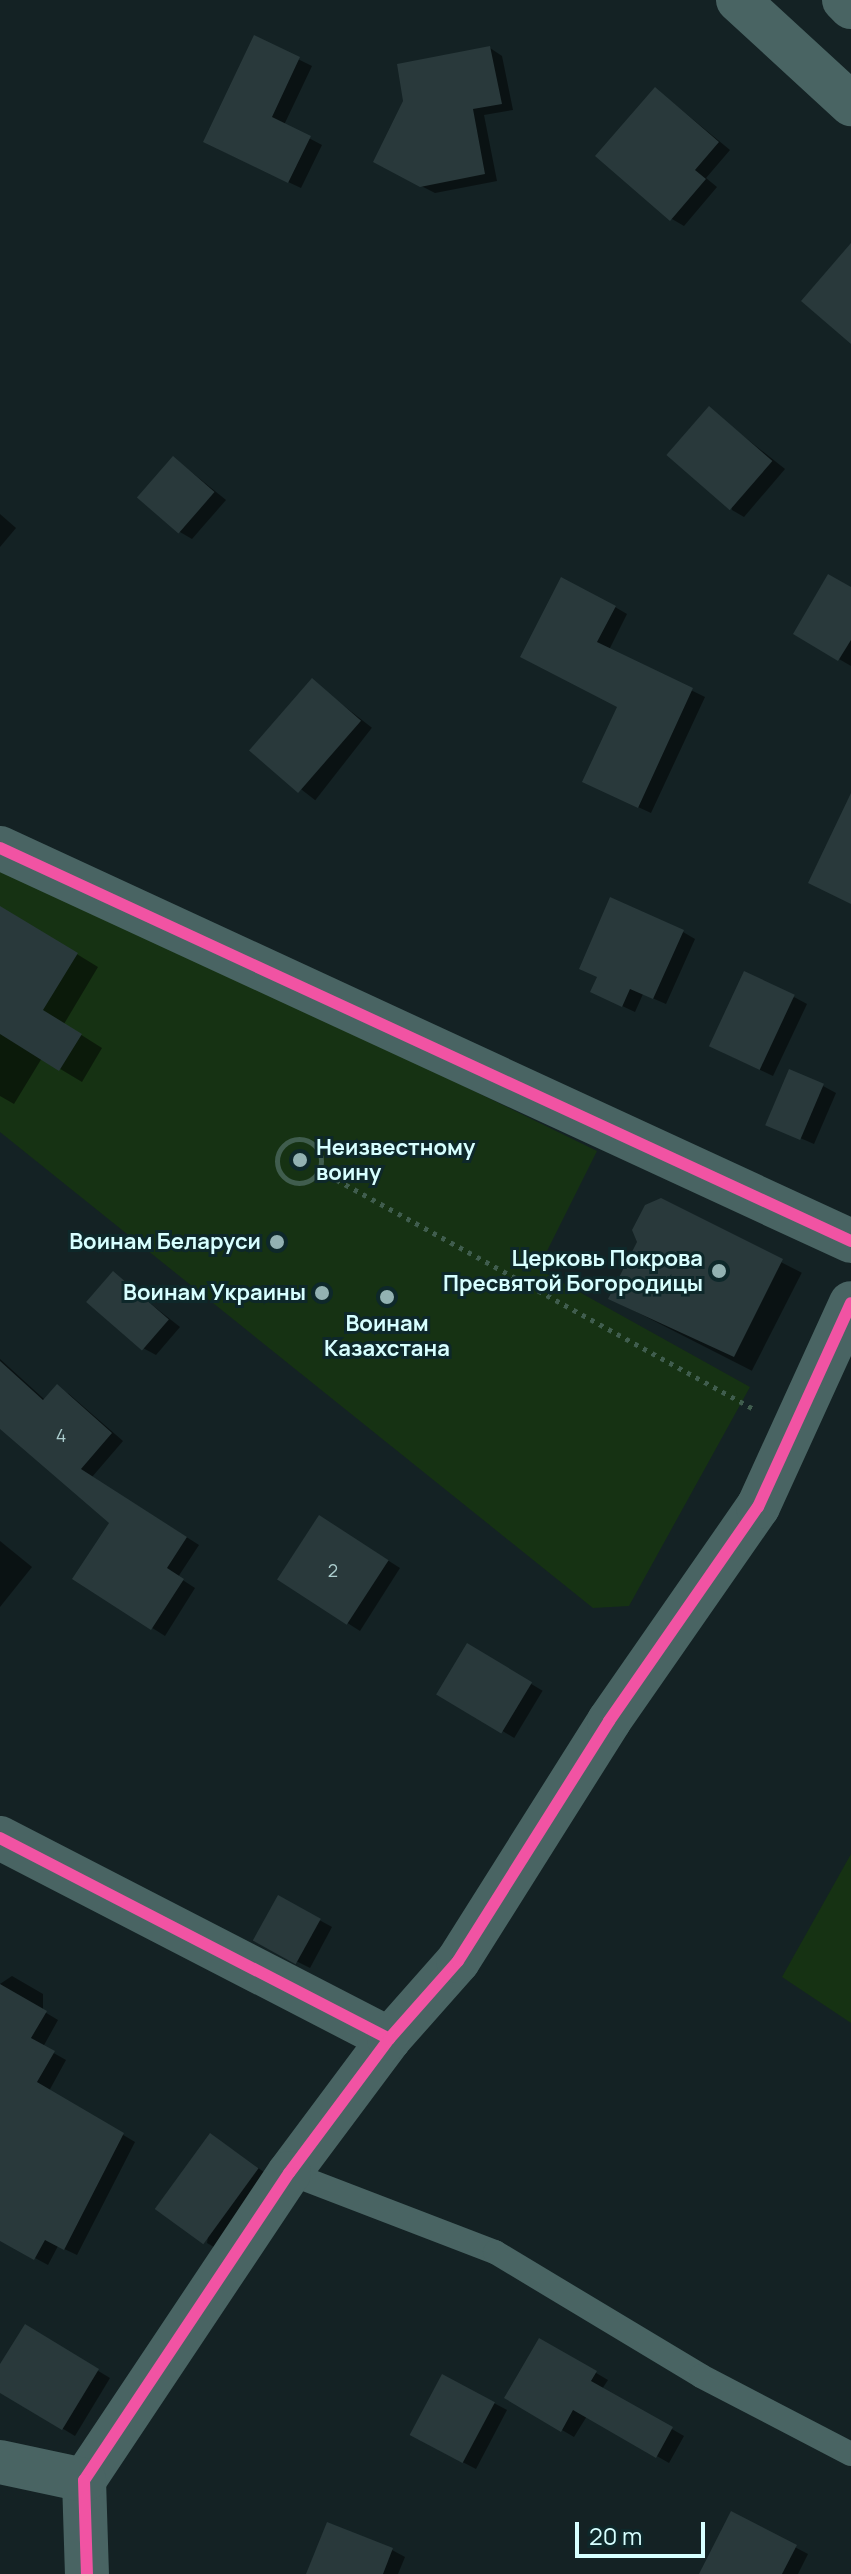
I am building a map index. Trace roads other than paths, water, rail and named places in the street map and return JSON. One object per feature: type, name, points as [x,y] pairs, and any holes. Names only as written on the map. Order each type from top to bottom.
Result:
[{"type":"street","points":[[738,0],[851,104]]},
{"type":"street","points":[[844,0],[851,7]]},
{"type":"street","points":[[0,848],[851,1241]]},
{"type":"street","points":[[87,2574],[84,2480],[289,2173],[389,2039],[458,1961],[609,1721],[758,1507],[851,1303]]},
{"type":"street","points":[[0,1838],[389,2039]]},
{"type":"street","points":[[0,2462],[84,2480]]},
{"type":"lane","points":[[289,2173],[495,2252],[701,2376],[851,2454]]},
{"type":"place","name":"Неизвестному воину","points":[[300,1160]]},
{"type":"place","name":"Воинам Беларуси","points":[[277,1242]]},
{"type":"place","name":"Церковь Покрова Пресвятой Богородицы","points":[[719,1271]]},
{"type":"place","name":"Воинам Украины","points":[[322,1293]]},
{"type":"place","name":"Воинам Казахстана","points":[[387,1297]]}]
